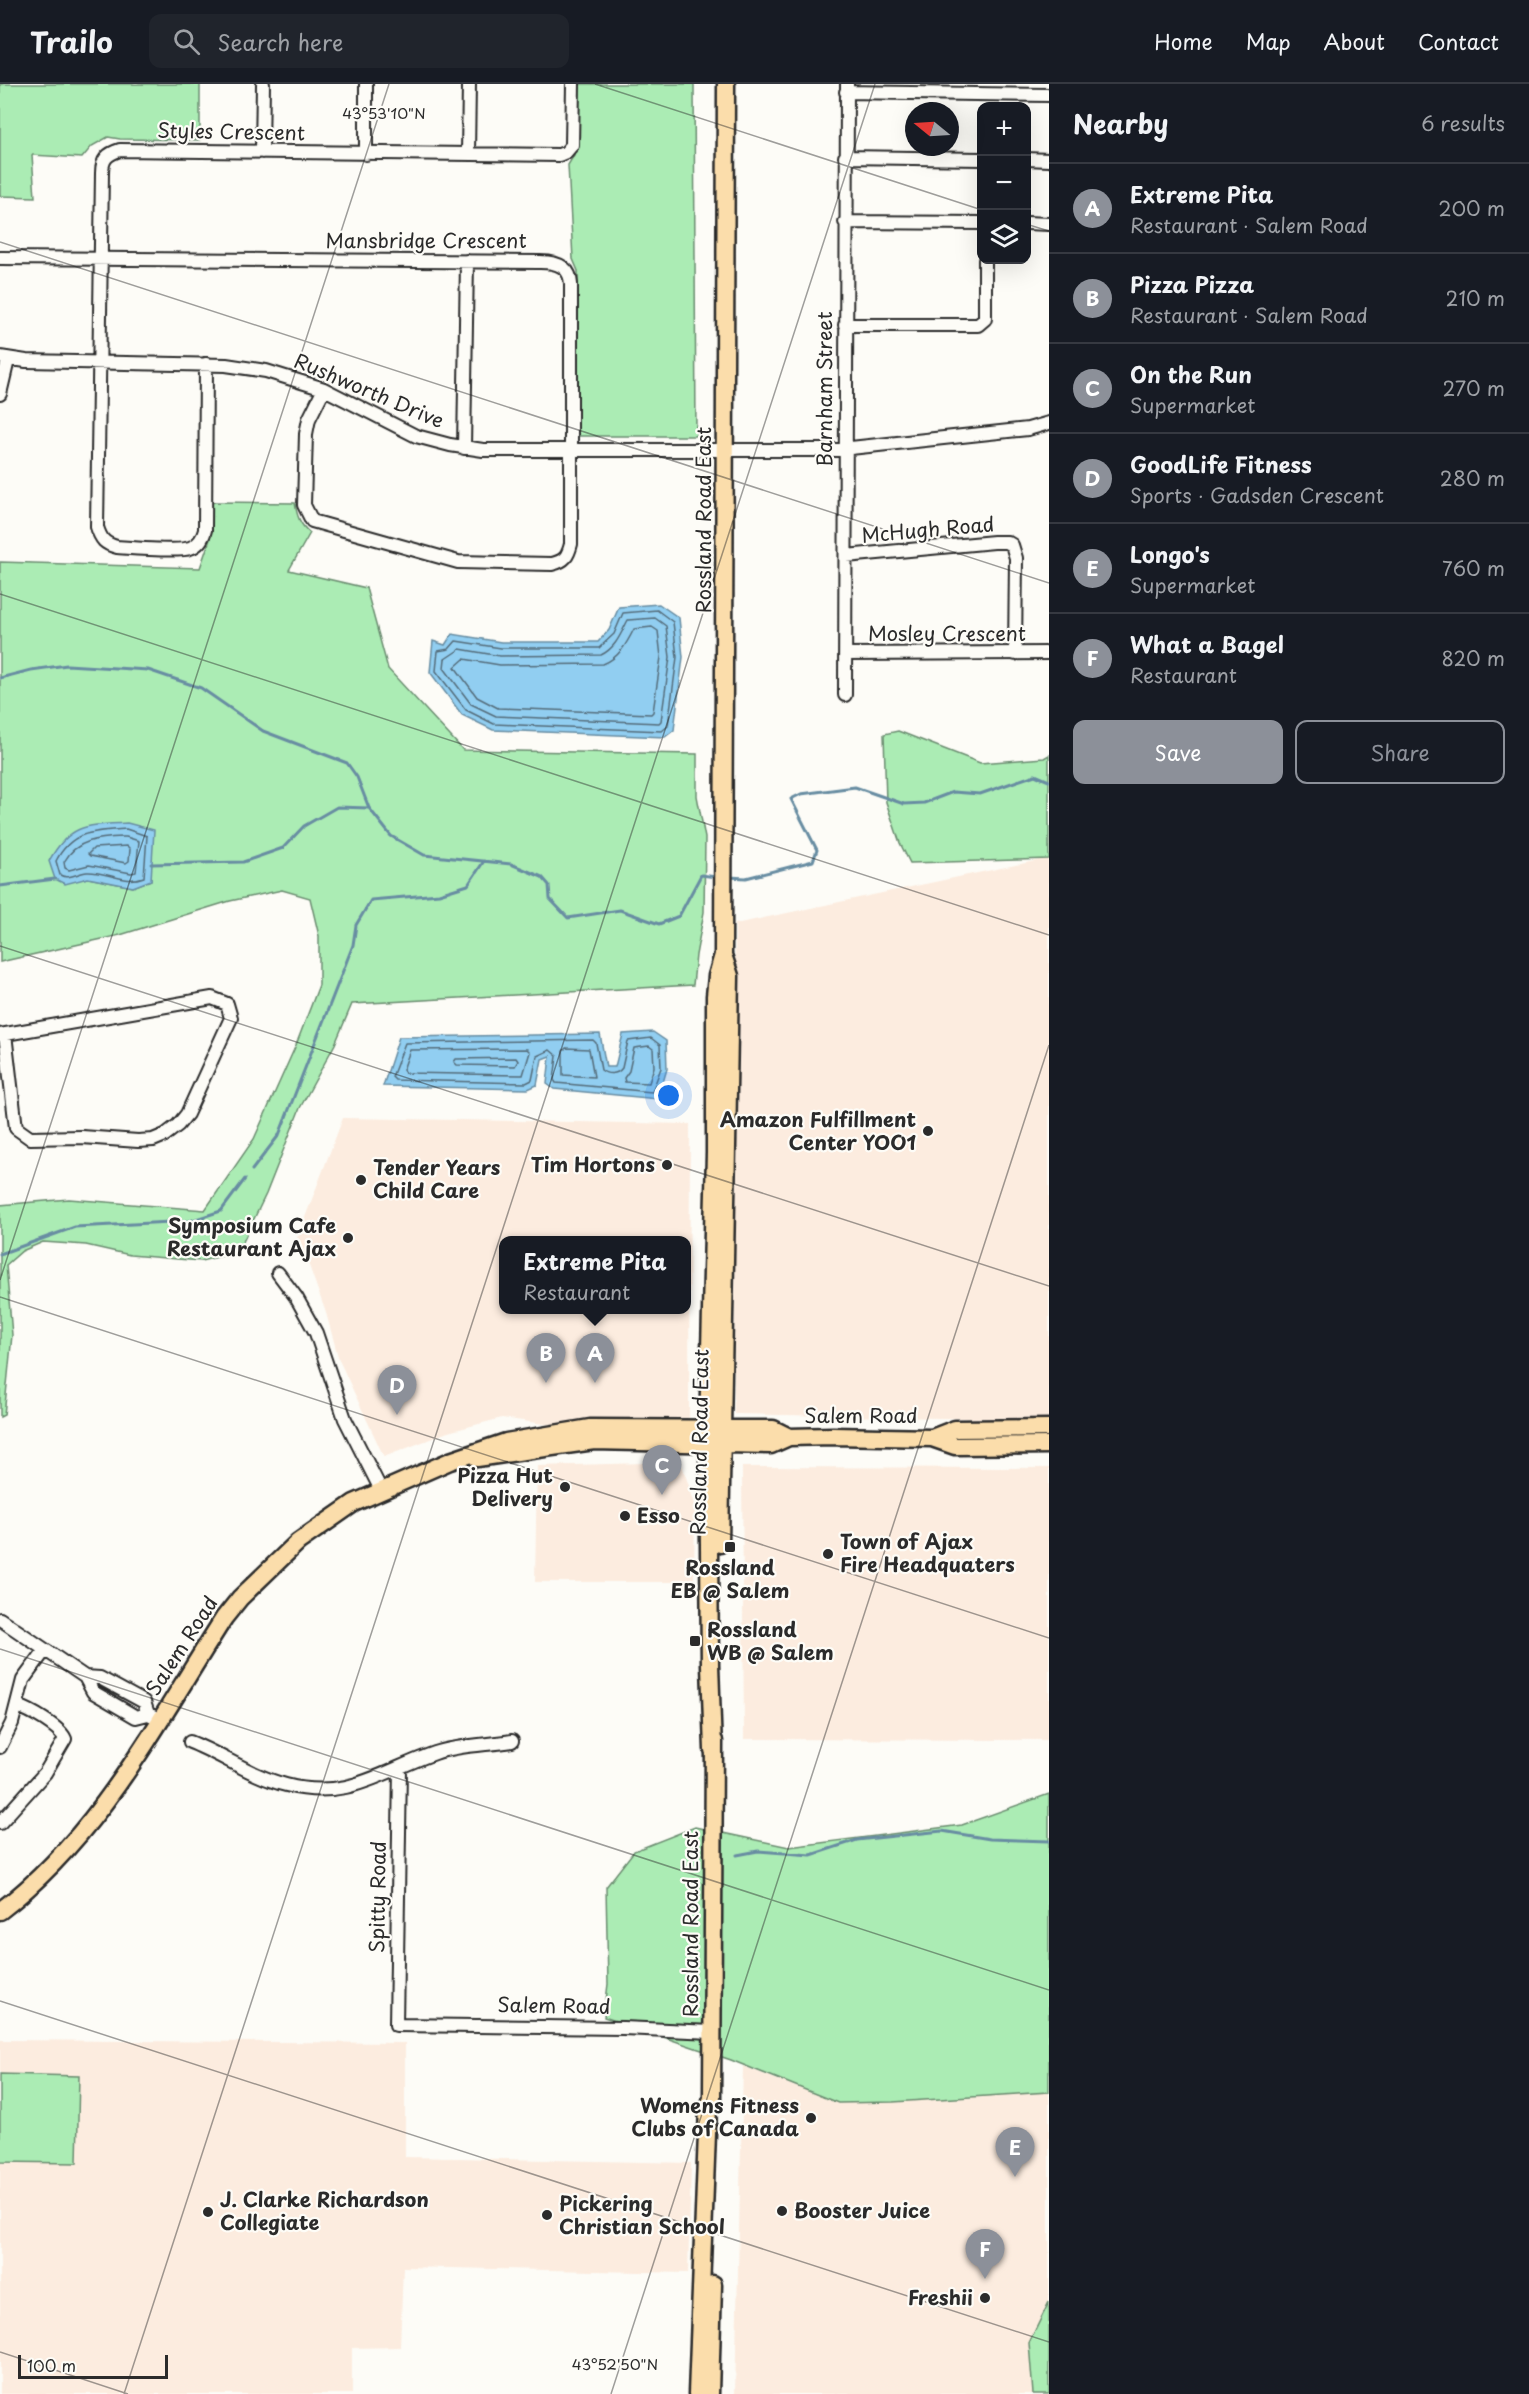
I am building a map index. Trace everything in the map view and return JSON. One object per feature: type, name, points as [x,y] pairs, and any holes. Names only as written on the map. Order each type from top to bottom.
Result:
[{"type":"main road","name":"Rossland Road East","points":[[697,2394],[712,2032],[715,996],[717,976],[723,955],[726,84]]},
{"type":"main road","name":"Salem Road","points":[[0,1911],[46,1873],[82,1833],[113,1791],[154,1717],[240,1598],[298,1542],[354,1503],[381,1490],[450,1461],[506,1442],[590,1428],[715,1436],[771,1445],[789,1437],[932,1438],[955,1446],[1049,1445]]},
{"type":"main road","name":"Salem Road","points":[[932,1438],[955,1429],[1049,1428]]},
{"type":"main road","name":"Rossland Road East","points":[[710,2394],[717,2105],[711,2099]]},
{"type":"street","points":[[262,152],[263,84]]},
{"type":"street","points":[[366,84],[366,154]]},
{"type":"street","points":[[468,154],[469,84]]},
{"type":"street","name":"Styles Crescent","points":[[206,364],[205,530],[197,544],[185,549],[117,547],[107,544],[100,538],[98,527],[102,163],[106,156],[120,150],[551,156],[566,152],[572,145],[573,84]]},
{"type":"street","points":[[847,88],[1049,95]]},
{"type":"street","name":"Barnham Street","points":[[845,694],[847,88]]},
{"type":"street","points":[[845,157],[977,159]]},
{"type":"street","points":[[1031,159],[1049,160]]},
{"type":"street","points":[[845,222],[977,223]]},
{"type":"street","points":[[1031,223],[1049,224]]},
{"type":"street","name":"Mansbridge Crescent","points":[[0,258],[553,262],[567,270],[571,284],[570,450]]},
{"type":"street","points":[[464,448],[467,261]]},
{"type":"street","points":[[845,325],[978,325],[984,319],[985,264]]},
{"type":"street","points":[[0,394],[4,358]]},
{"type":"street","name":"Rushworth Drive","points":[[4,358],[100,363],[206,364],[239,366],[266,371],[324,389],[402,430],[429,440],[464,448],[725,451],[845,449],[1019,431],[1048,425]]},
{"type":"street","points":[[324,389],[309,419],[306,434],[304,506],[308,516],[312,521],[321,525],[444,558],[474,563],[561,562],[568,555],[571,544],[570,450]]},
{"type":"street","name":"McHugh Road","points":[[846,556],[1007,542],[1012,545],[1016,558],[1015,654]]},
{"type":"street","name":"Mosley Crescent","points":[[845,654],[1049,653]]},
{"type":"street","points":[[212,998],[227,1004],[231,1018],[187,1114],[165,1135],[153,1140],[82,1137],[30,1138],[16,1128],[2,1034],[212,998]]},
{"type":"street","points":[[278,1273],[296,1298],[316,1333],[345,1419],[381,1490]]},
{"type":"street","points":[[0,1619],[86,1677],[93,1692],[135,1717],[154,1717]]},
{"type":"street","points":[[0,1747],[12,1723],[23,1680],[45,1650]]},
{"type":"street","points":[[0,1823],[32,1788],[65,1743],[65,1736],[60,1731],[28,1709],[17,1706]]},
{"type":"street","points":[[190,1742],[284,1785],[309,1790],[338,1790],[368,1782],[436,1753],[512,1741]]},
{"type":"street","name":"Spitty Road","points":[[396,2025],[400,1768]]},
{"type":"street","name":"Salem Road","points":[[396,2025],[622,2028],[712,2032]]},
{"type":"shaded area","points":[[1049,858],[1049,1420],[734,1414],[735,924]]},
{"type":"shaded area","points":[[343,1118],[690,1124],[690,1236],[499,1236],[499,1314],[689,1314],[689,1419],[643,1423],[551,1425],[502,1418],[448,1432],[384,1457],[339,1360],[326,1313],[307,1260],[296,1241]]},
{"type":"shaded area","points":[[681,1462],[695,1504],[694,1582],[535,1582],[537,1466]]},
{"type":"shaded area","points":[[742,1467],[1049,1468],[1049,1740],[744,1739]]},
{"type":"shaded area","name":"J. Clarke Richardson Collegiate","points":[[0,2040],[405,2043],[405,2157],[691,2163],[688,2273],[403,2267],[400,2347],[352,2348],[352,2394],[0,2394]]},
{"type":"shaded area","points":[[743,2066],[838,2103],[1049,2092],[1049,2302],[1030,2343],[1033,2394],[735,2394]]},
{"type":"green space","points":[[0,84],[200,84],[200,140],[108,137],[92,146],[82,158],[32,155],[35,197],[0,196]]},
{"type":"green space","points":[[577,84],[694,84],[696,436],[578,436],[578,271],[573,259],[568,165],[574,155]]},
{"type":"green space","points":[[212,502],[295,503],[300,520],[310,533],[289,570],[366,588],[388,669],[463,750],[697,754],[697,796],[705,838],[704,912],[693,985],[352,1004],[335,1044],[300,1108],[266,1194],[238,1252],[201,1261],[130,1255],[86,1245],[43,1242],[22,1251],[6,1265],[12,1335],[4,1415],[0,1417],[0,1205],[69,1199],[205,1210],[254,1139],[296,1045],[319,985],[319,936],[310,898],[282,890],[230,901],[120,935],[0,962],[0,562],[200,568],[210,539]],"holes":[[[151,864],[151,880],[133,887],[88,878]]]},
{"type":"green space","points":[[898,731],[980,763],[1044,758],[1049,755],[1049,859],[910,863],[900,843],[886,802],[884,734]]},
{"type":"green space","points":[[1049,1794],[1049,2092],[893,2102],[838,2103],[731,2060],[604,2017],[608,1984],[606,1887],[634,1851],[695,1827],[789,1847],[962,1825]]},
{"type":"green space","points":[[0,2074],[79,2076],[77,2163],[0,2162]]},
{"type":"green space","points":[[1049,2302],[1049,2394],[1033,2394],[1029,2343]]},
{"type":"water","points":[[659,604],[679,618],[683,657],[674,730],[665,737],[493,730],[462,715],[430,672],[433,641],[445,645],[452,634],[501,642],[598,642],[609,630],[619,607]]},
{"type":"water","points":[[127,823],[154,830],[151,880],[133,887],[88,878],[65,884],[55,879],[49,861],[65,839],[81,828],[101,824]]},
{"type":"water","points":[[653,1032],[666,1041],[667,1069],[658,1099],[554,1089],[547,1084],[550,1056],[542,1059],[537,1085],[528,1089],[383,1086],[399,1037],[600,1034],[606,1067],[615,1067],[623,1034]]},
{"type":"waterway","points":[[0,678],[31,670],[67,665],[148,670],[201,688],[263,731],[347,763],[357,777],[369,808],[391,836],[424,855],[511,864],[542,877],[549,885],[550,899],[568,918],[620,910],[659,924],[679,916],[701,875],[716,877]]},
{"type":"waterway","points":[[729,877],[746,878],[813,861],[817,850],[791,799],[801,794],[855,787],[904,804],[924,803],[953,792],[980,794],[1035,775],[1049,781]]},
{"type":"waterway","points":[[151,864],[243,862],[283,848],[304,826],[337,807],[369,808]]},
{"type":"waterway","points":[[252,1170],[279,1135],[353,945],[356,925],[371,900],[439,894],[468,885],[484,861]]},
{"type":"waterway","points":[[0,886],[55,879]]},
{"type":"waterway","points":[[0,1254],[75,1227],[190,1221],[221,1211],[245,1179]]},
{"type":"waterway","points":[[737,1855],[758,1851],[811,1855],[857,1840],[942,1831],[990,1839],[1049,1841]]},
{"type":"place","name":"Amazon Fulfillment Center YOO1","points":[[928,1131]]},
{"type":"place","name":"Tim Hortons","points":[[667,1165]]},
{"type":"place","name":"Tender Years Child Care","points":[[361,1180]]},
{"type":"place","name":"Symposium Cafe Restaurant Ajax","points":[[348,1238]]},
{"type":"place","name":"Pizza Pizza","points":[[546,1383]]},
{"type":"place","name":"Extreme Pita","points":[[595,1383]]},
{"type":"place","name":"GoodLife Fitness","points":[[397,1415]]},
{"type":"place","name":"Pizza Hut Delivery","points":[[565,1487]]},
{"type":"place","name":"On the Run","points":[[662,1495]]},
{"type":"place","name":"Esso","points":[[625,1516]]},
{"type":"place","name":"Rossland EB @ Salem","points":[[730,1547]]},
{"type":"place","name":"Town of Ajax Fire Headquaters","points":[[828,1554]]},
{"type":"place","name":"Rossland WB @ Salem","points":[[695,1641]]},
{"type":"place","name":"Womens Fitness Clubs of Canada","points":[[811,2118]]},
{"type":"place","name":"Longo's","points":[[1015,2177]]},
{"type":"place","name":"Booster Juice","points":[[782,2211]]},
{"type":"place","name":"J. Clarke Richardson Collegiate","points":[[208,2212]]},
{"type":"place","name":"Pickering Christian School","points":[[547,2215]]},
{"type":"place","name":"What a Bagel","points":[[985,2279]]},
{"type":"place","name":"Freshii","points":[[985,2298]]}]
